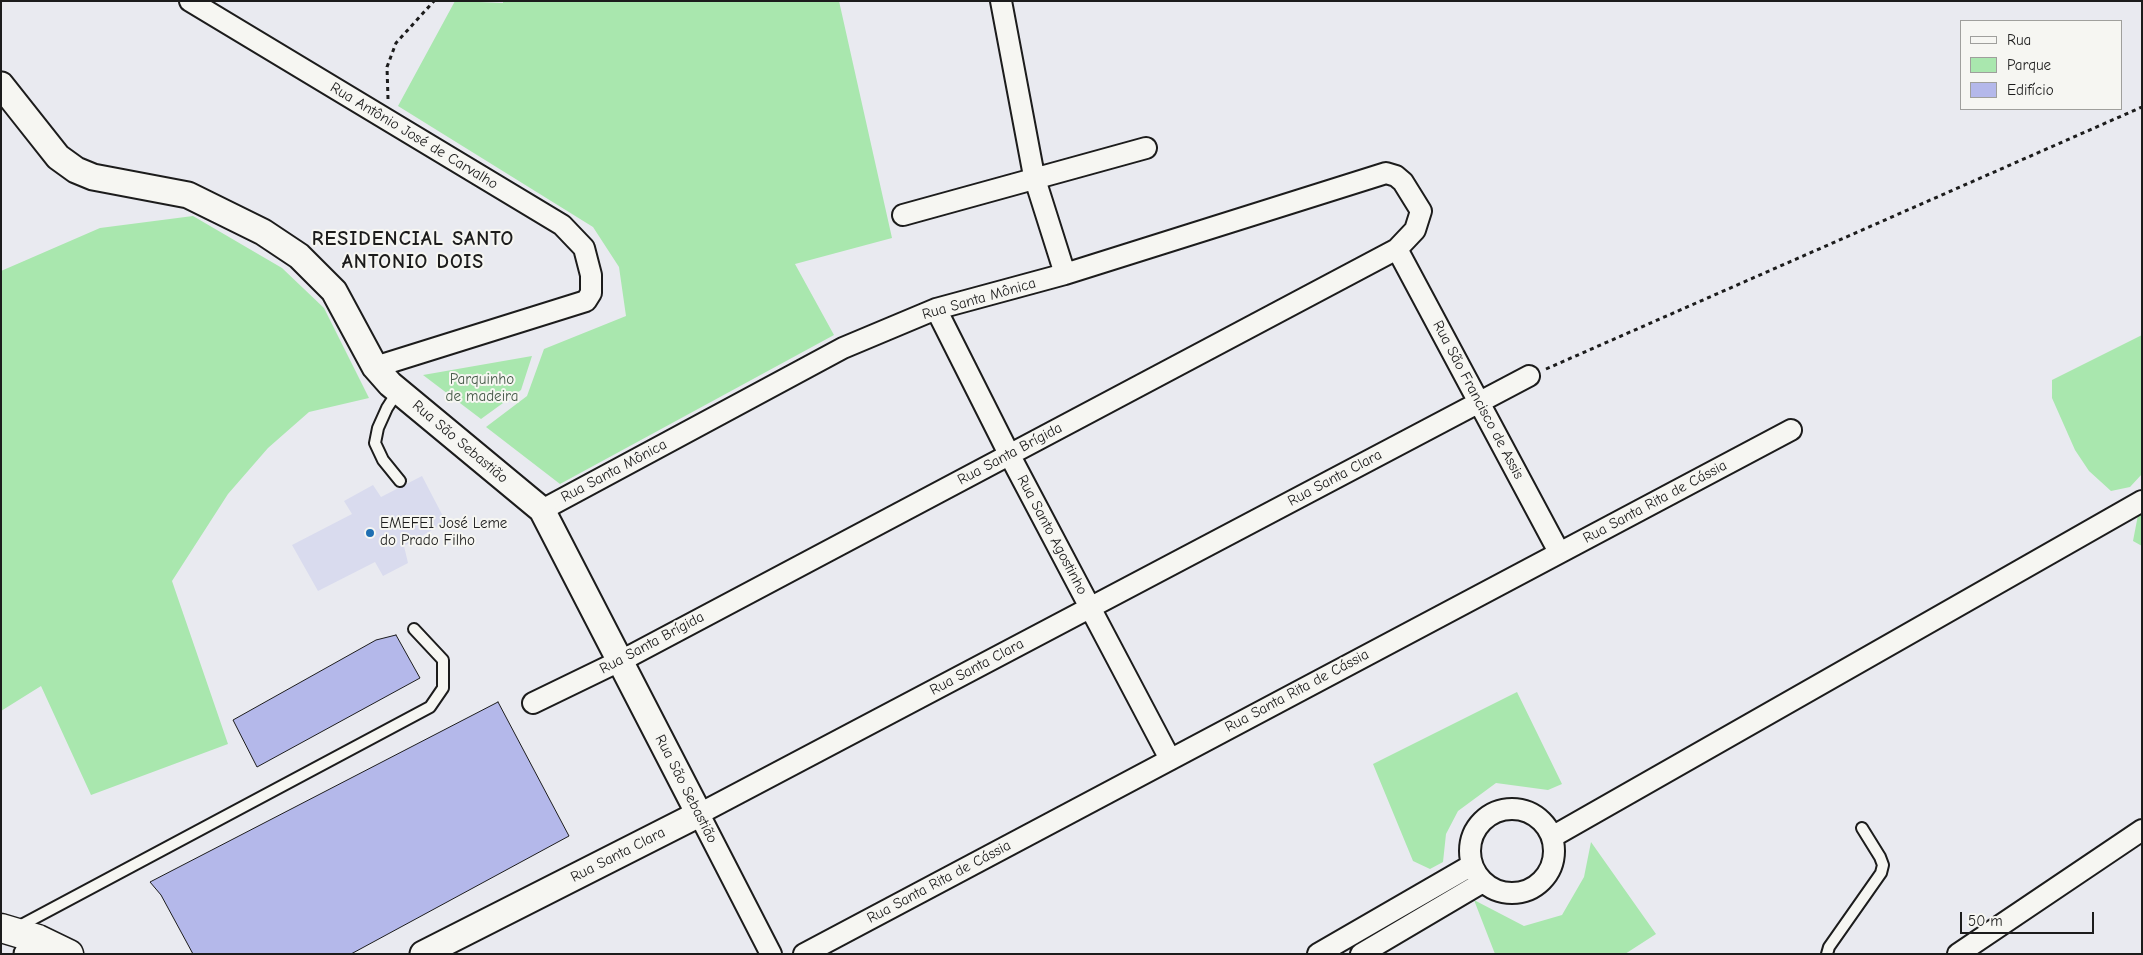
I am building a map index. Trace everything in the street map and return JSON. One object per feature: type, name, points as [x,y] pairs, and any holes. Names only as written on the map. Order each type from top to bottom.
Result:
[{"type":"main road","points":[[6,930],[33,946],[69,954]]},
{"type":"street","name":"Rua Antônio José de Carvalho","points":[[190,1],[562,225],[584,248],[591,276],[591,293],[586,301],[375,367]]},
{"type":"street","points":[[1001,1],[1035,178],[1065,274]]},
{"type":"street","name":"Rua São Sebastião","points":[[1,85],[58,157],[76,170],[93,178],[188,195],[263,232],[299,256],[334,290],[375,367],[398,391],[542,510],[771,954]]},
{"type":"street","points":[[903,215],[1146,148]]},
{"type":"street","name":"Rua Santa Brígida","points":[[534,703],[620,661],[1397,249],[1415,230],[1421,211],[1403,182],[1396,176],[1386,173]]},
{"type":"street","name":"Rua Santa Mônica","points":[[542,510],[843,348],[936,309],[1065,274],[1386,173]]},
{"type":"street","name":"Rua São Francisco de Assis","points":[[1397,249],[1559,552]]},
{"type":"street","name":"Rua Santo Agostinho","points":[[936,309],[1170,759]]},
{"type":"street","name":"Rua Santa Clara","points":[[423,954],[699,814],[1529,376]]},
{"type":"street","name":"Rua Santa Rita de Cássia","points":[[804,954],[1791,430]]},
{"type":"street","points":[[1552,838],[2142,501]]},
{"type":"street","points":[[1517,809],[1531,813],[1542,821],[1552,838],[1554,851],[1552,865],[1545,877],[1535,886],[1522,892],[1508,893],[1495,889],[1483,882],[1472,864],[1470,850],[1472,836],[1479,824],[1490,815],[1503,810],[1517,809]]},
{"type":"street","points":[[1958,954],[2142,830]]},
{"type":"street","points":[[1318,954],[1472,864]]},
{"type":"street","points":[[1362,954],[1483,882]]},
{"type":"lane","points":[[398,391],[387,408],[378,428],[375,442],[384,460],[400,480]]},
{"type":"lane","points":[[6,930],[430,707],[443,688],[443,660],[414,629]]},
{"type":"lane","points":[[1827,954],[1829,947],[1881,874],[1883,865],[1880,857],[1862,828]]},
{"type":"path","points":[[394,124],[388,100],[387,67],[396,43],[434,1]]},
{"type":"path","points":[[1529,376],[2142,107]]},
{"type":"shaded area","name":"EMEFEI José Leme do Prado Filho","points":[[422,476],[446,522],[404,546],[408,563],[383,576],[375,562],[318,591],[292,545],[352,514],[344,501],[373,485],[381,497]]},
{"type":"green space","points":[[455,1],[503,3],[503,1],[839,1],[892,238],[795,264],[834,335],[560,484],[486,427],[527,396],[544,349],[626,316],[619,267],[593,227],[398,106]]},
{"type":"green space","points":[[193,216],[282,268],[324,308],[369,398],[309,412],[268,448],[228,494],[172,581],[228,744],[91,795],[41,686],[1,711],[1,271],[100,228]]},
{"type":"green space","points":[[2142,335],[2142,474],[2130,487],[2111,491],[2089,471],[2075,450],[2052,398],[2052,380]]},
{"type":"green space","name":"Parquinho de madeira","points":[[532,356],[521,390],[481,419],[423,375]]},
{"type":"green space","points":[[2142,513],[2142,546],[2133,541],[2138,515]]},
{"type":"green space","points":[[1517,692],[1562,784],[1548,790],[1496,783],[1458,811],[1446,834],[1443,862],[1430,869],[1413,861],[1373,764]]},
{"type":"green space","points":[[1591,842],[1656,934],[1625,954],[1495,954],[1474,900],[1524,926],[1562,915],[1584,877]]},
{"type":"building","points":[[396,635],[420,678],[257,767],[233,720],[376,640]]},
{"type":"building","points":[[498,702],[569,836],[351,954],[193,954],[161,895],[150,882]]},
{"type":"place","name":"EMEFEI José Leme do Prado Filho","points":[[370,533]]},
{"type":"district","name":"RESIDENCIAL SANTO ANTONIO DOIS","points":[[413,250]]}]
